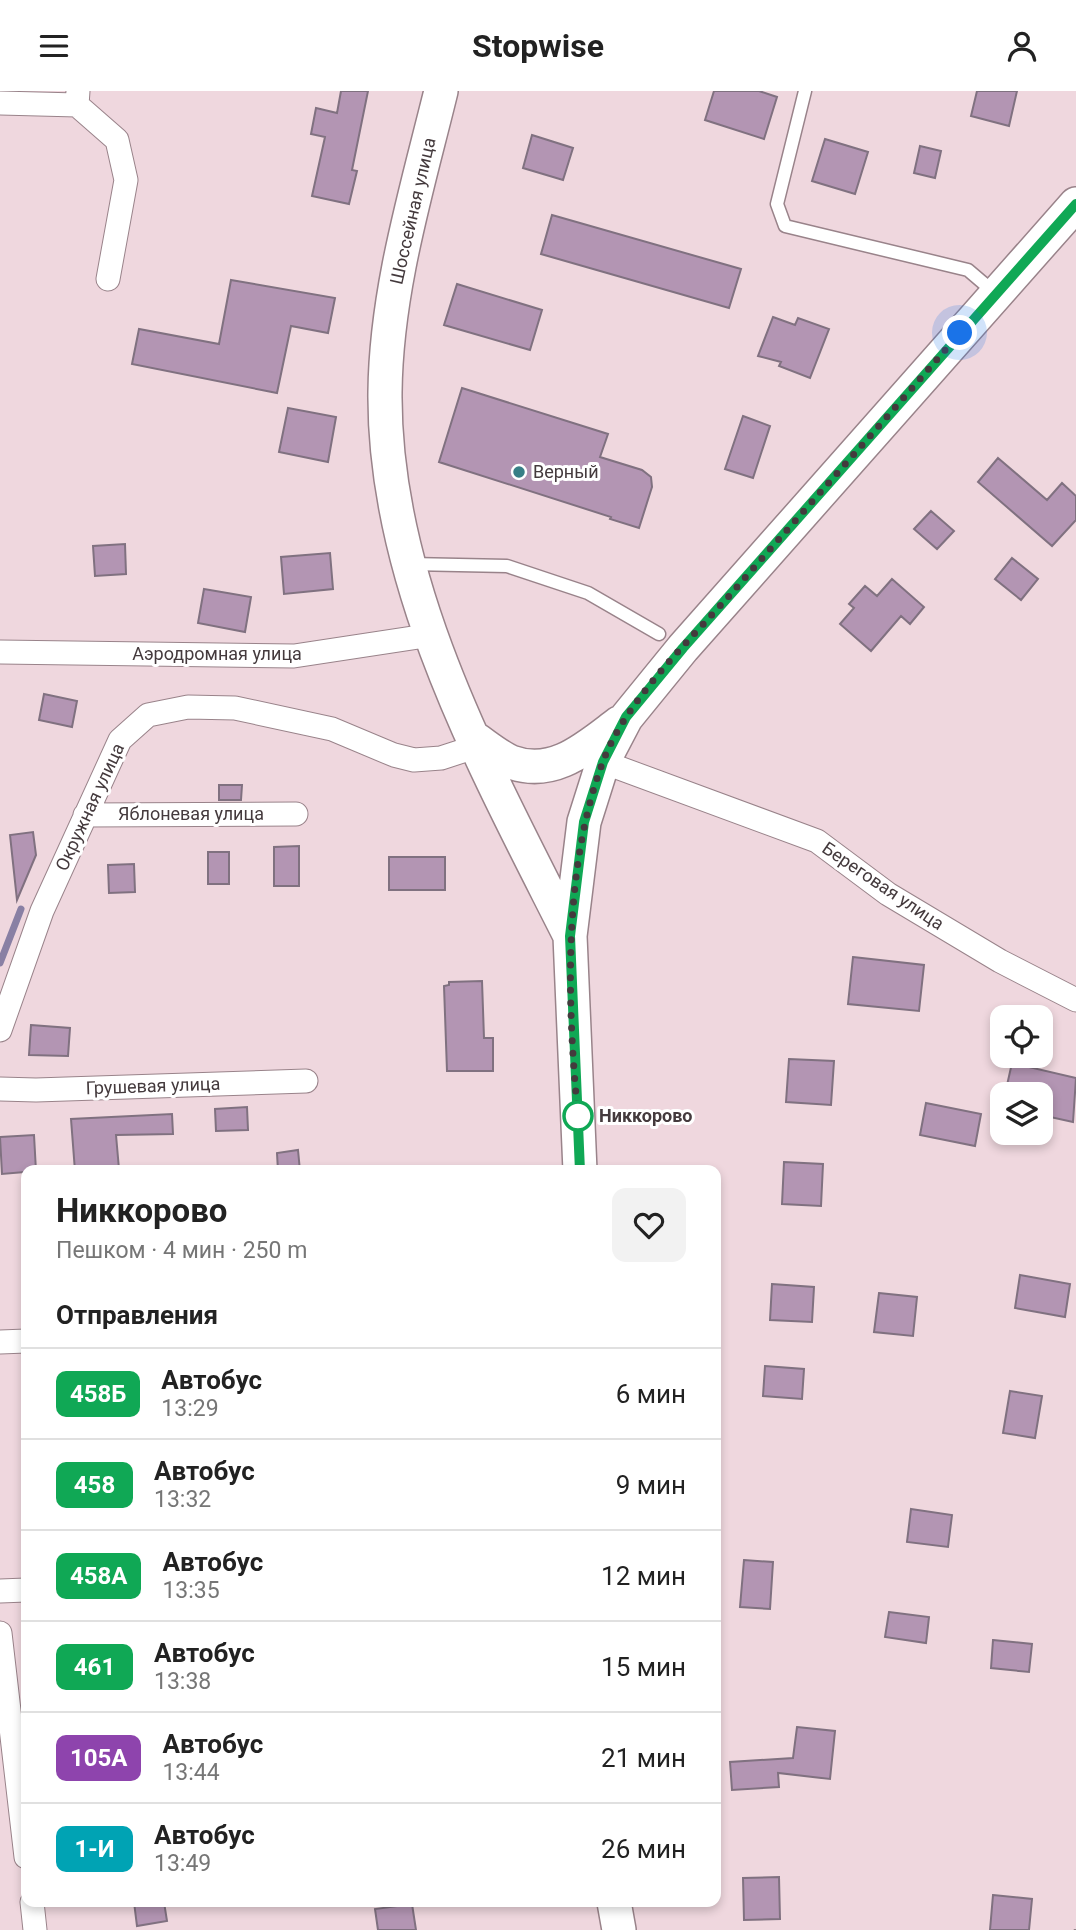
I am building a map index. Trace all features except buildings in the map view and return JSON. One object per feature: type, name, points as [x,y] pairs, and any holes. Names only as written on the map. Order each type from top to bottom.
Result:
[{"type":"main road","name":"Шоссейная улица","points":[[441,91],[397,271],[385,391],[393,492],[407,564],[432,635],[476,742],[570,936]]},
{"type":"main road","points":[[580,1165],[570,936],[584,822],[603,762],[626,717],[692,638],[1076,204]]},
{"type":"main road","points":[[476,742],[510,762],[532,766],[568,761],[626,717]]},
{"type":"main road","points":[[615,1907],[619,1930]]},
{"type":"street","points":[[0,103],[77,98],[117,140],[126,180],[108,279]]},
{"type":"street","name":"Аэродромная улица","points":[[0,652],[294,656],[432,635]]},
{"type":"street","name":"Окружная улица","points":[[0,1030],[42,911],[120,740],[149,715],[188,707],[235,708],[332,729],[394,755],[414,759],[440,758],[476,742]]},
{"type":"street","name":"Береговая улица","points":[[603,762],[817,841],[888,894],[1000,961],[1076,1000]]},
{"type":"street","name":"Яблоневая улица","points":[[85,815],[296,814]]},
{"type":"street","name":"Грушевая улица","points":[[0,1089],[49,1090],[306,1081]]},
{"type":"street","points":[[0,1342],[21,1341]]},
{"type":"street","points":[[0,1591],[21,1590]]},
{"type":"street","points":[[0,1633],[21,1809]]},
{"type":"street","points":[[33,1907],[35,1930]]},
{"type":"lane","points":[[805,91],[777,204],[785,226],[968,270],[996,293]]},
{"type":"lane","points":[[407,564],[507,566],[588,593],[659,634]]},
{"type":"waterway","points":[[0,963],[21,909]]},
{"type":"bus line","name":"458Б","points":[[580,1165],[570,936],[584,822],[603,762],[626,717],[683,648],[1076,204]]},
{"type":"place","name":"Верный","points":[[519,472]]},
{"type":"place","name":"Никкорово","points":[[578,1116]]},
{"type":"route","points":[[578,1116],[570,936],[584,822],[603,762],[626,717],[683,648],[960,333]]}]
